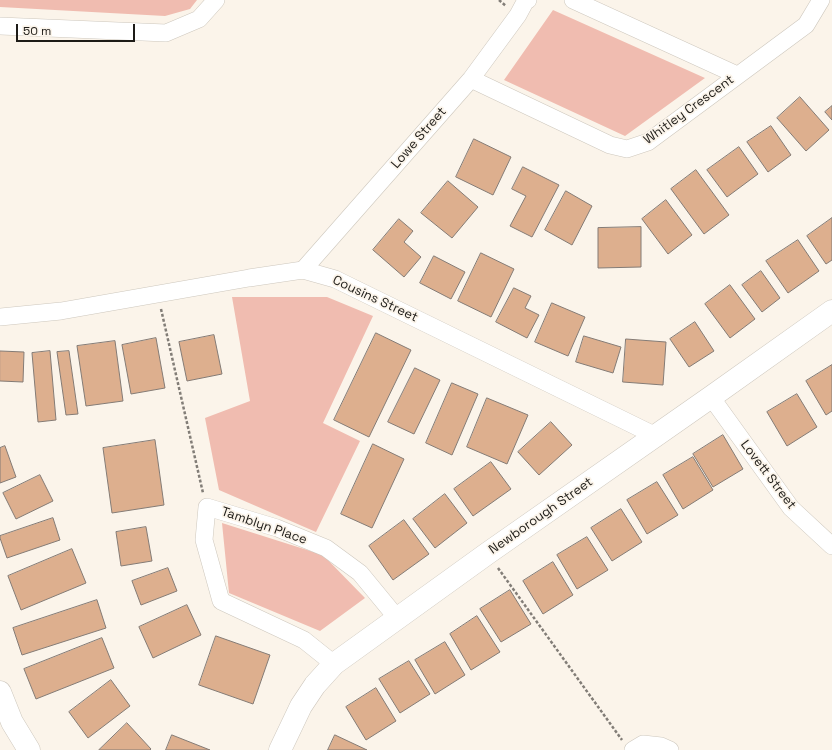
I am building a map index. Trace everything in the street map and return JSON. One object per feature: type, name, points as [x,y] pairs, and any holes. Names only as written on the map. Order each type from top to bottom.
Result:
[{"type":"street","points":[[0,26],[166,33],[199,19],[216,0]]},
{"type":"street","name":"Lowe Street","points":[[303,270],[471,79],[518,15],[525,2],[528,0]]},
{"type":"street","points":[[574,0],[737,75]]},
{"type":"street","name":"Whitley Crescent","points":[[471,79],[610,145],[627,149],[648,142],[806,25],[821,0]]},
{"type":"street","name":"Cousins Street","points":[[0,316],[61,311],[303,270],[335,279],[656,436]]},
{"type":"street","name":"Newborough Street","points":[[280,750],[301,706],[315,685],[334,664],[832,311]]},
{"type":"street","name":"Lovett Street","points":[[711,397],[791,508],[832,546]]},
{"type":"street","name":"Tamblyn Place","points":[[334,664],[304,640],[221,601],[204,540],[207,507],[277,528],[326,548],[360,573],[397,618]]},
{"type":"street","points":[[0,692],[12,722],[29,750]]},
{"type":"street","points":[[629,747],[643,744],[662,746],[670,750]]},
{"type":"path","points":[[158,294],[207,507]]},
{"type":"path","points":[[488,554],[629,747]]},
{"type":"shaded area","points":[[0,0],[197,0],[190,9],[165,16],[0,7]]},
{"type":"shaded area","points":[[553,10],[705,78],[625,136],[504,80]]},
{"type":"shaded area","points":[[232,297],[327,297],[373,316],[323,423],[360,441],[316,532],[219,490],[205,418],[250,401]]},
{"type":"shaded area","points":[[222,523],[323,555],[365,598],[320,631],[229,593]]},
{"type":"building","points":[[800,97],[829,130],[806,151],[777,118]]},
{"type":"building","points":[[832,106],[832,120],[825,112]]},
{"type":"building","points":[[771,126],[791,155],[768,172],[747,142]]},
{"type":"building","points":[[474,139],[511,157],[493,195],[456,177]]},
{"type":"building","points":[[739,147],[758,174],[727,197],[707,170]]},
{"type":"building","points":[[523,167],[559,185],[532,237],[510,226],[526,196],[512,189]]},
{"type":"building","points":[[696,170],[729,215],[704,234],[671,189]]},
{"type":"building","points":[[448,181],[478,207],[452,238],[421,213]]},
{"type":"building","points":[[566,191],[592,206],[572,245],[545,230]]},
{"type":"building","points":[[666,200],[692,235],[668,254],[642,219]]},
{"type":"building","points":[[832,218],[832,260],[826,264],[807,236]]},
{"type":"building","points":[[399,219],[413,231],[404,242],[421,257],[404,277],[373,250]]},
{"type":"building","points":[[641,227],[641,267],[598,268],[598,228]]},
{"type":"building","points":[[798,240],[819,271],[788,293],[766,261]]},
{"type":"building","points":[[481,253],[514,269],[491,317],[458,301]]},
{"type":"building","points":[[434,256],[465,272],[451,299],[420,283]]},
{"type":"building","points":[[761,271],[780,298],[762,312],[742,285]]},
{"type":"building","points":[[730,285],[755,319],[730,338],[705,304]]},
{"type":"building","points":[[514,288],[531,296],[525,308],[539,315],[527,338],[496,322]]},
{"type":"building","points":[[552,303],[585,317],[568,356],[535,342]]},
{"type":"building","points":[[695,322],[714,351],[689,367],[670,339]]},
{"type":"building","points":[[376,333],[411,350],[369,437],[334,420]]},
{"type":"building","points":[[214,335],[222,374],[187,381],[179,342]]},
{"type":"building","points":[[584,336],[621,347],[613,373],[576,362]]},
{"type":"building","points":[[156,338],[165,388],[131,394],[122,345]]},
{"type":"building","points":[[626,339],[666,342],[663,385],[623,382]]},
{"type":"building","points":[[115,341],[123,401],[86,406],[77,346]]},
{"type":"building","points":[[0,351],[24,352],[23,382],[0,381]]},
{"type":"building","points":[[50,351],[56,420],[38,422],[32,353]]},
{"type":"building","points":[[69,351],[78,414],[66,415],[57,352]]},
{"type":"building","points":[[832,365],[832,411],[826,415],[806,381]]},
{"type":"building","points":[[415,368],[440,380],[414,434],[388,422]]},
{"type":"building","points":[[452,383],[478,394],[452,455],[426,443]]},
{"type":"building","points":[[797,394],[817,427],[787,446],[767,412]]},
{"type":"building","points":[[487,398],[528,415],[507,464],[467,447]]},
{"type":"building","points":[[551,422],[572,445],[539,475],[518,452]]},
{"type":"building","points":[[723,435],[743,469],[713,487],[693,454]]},
{"type":"building","points":[[155,440],[164,505],[112,513],[103,448]]},
{"type":"building","points":[[373,444],[404,459],[372,528],[341,514]]},
{"type":"building","points":[[5,446],[16,477],[0,483],[0,448]]},
{"type":"building","points":[[693,457],[713,490],[683,509],[663,475]]},
{"type":"building","points":[[491,462],[511,489],[473,516],[454,489]]},
{"type":"building","points":[[40,475],[53,501],[16,519],[3,493]]},
{"type":"building","points":[[657,482],[678,515],[647,534],[627,500]]},
{"type":"building","points":[[445,494],[467,523],[435,548],[413,519]]},
{"type":"building","points":[[621,509],[642,542],[612,561],[591,528]]},
{"type":"building","points":[[53,518],[60,540],[7,558],[0,536]]},
{"type":"building","points":[[404,520],[429,554],[393,580],[369,546]]},
{"type":"building","points":[[146,527],[152,561],[121,566],[116,532]]},
{"type":"building","points":[[587,537],[608,570],[577,589],[557,555]]},
{"type":"building","points":[[72,549],[86,583],[21,610],[8,576]]},
{"type":"building","points":[[553,562],[573,595],[543,614],[523,581]]},
{"type":"building","points":[[168,568],[177,591],[141,605],[132,581]]},
{"type":"building","points":[[510,590],[531,624],[501,642],[480,609]]},
{"type":"building","points":[[97,600],[106,628],[22,655],[13,628]]},
{"type":"building","points":[[187,605],[201,635],[153,658],[139,627]]},
{"type":"building","points":[[477,616],[500,652],[471,670],[450,634]]},
{"type":"building","points":[[216,636],[270,655],[253,704],[199,685]]},
{"type":"building","points":[[102,638],[114,668],[36,699],[24,669]]},
{"type":"building","points":[[445,642],[465,675],[435,694],[415,660]]},
{"type":"building","points":[[409,661],[430,694],[400,713],[379,679]]},
{"type":"building","points":[[111,680],[130,706],[88,738],[69,712]]},
{"type":"building","points":[[376,688],[396,721],[366,740],[346,707]]},
{"type":"building","points":[[127,723],[151,749],[150,750],[99,750]]},
{"type":"building","points":[[172,735],[210,750],[166,750]]},
{"type":"building","points":[[335,735],[367,750],[328,750]]}]
